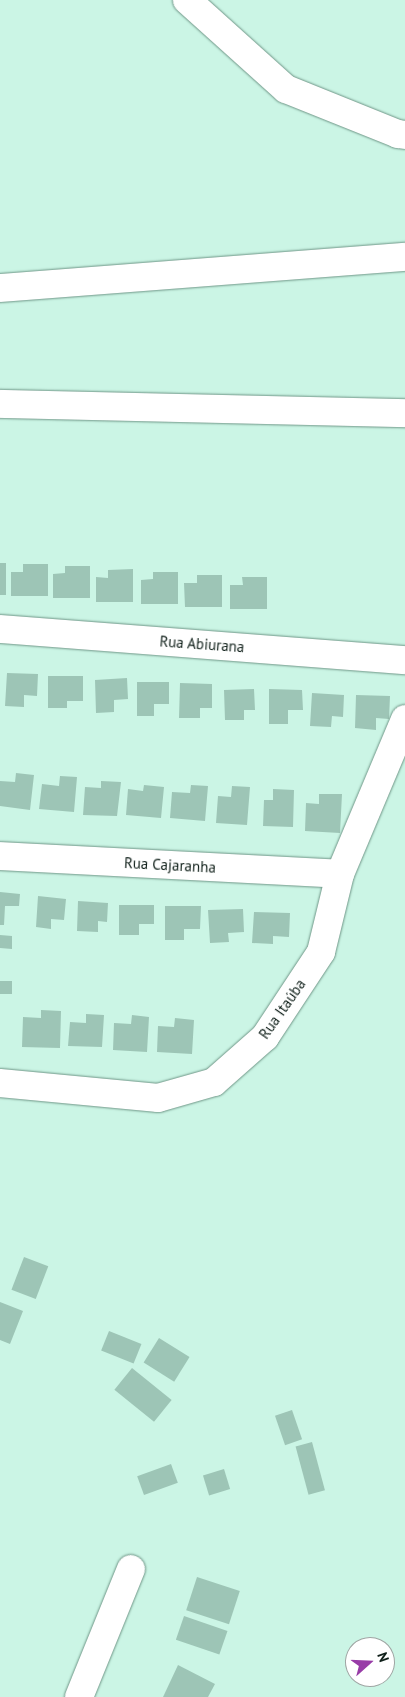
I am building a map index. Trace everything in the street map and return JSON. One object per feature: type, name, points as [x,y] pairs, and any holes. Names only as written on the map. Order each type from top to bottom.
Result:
[{"type":"street","points":[[186,0],[286,89],[398,134],[405,135]]},
{"type":"street","points":[[0,288],[405,257]]},
{"type":"street","points":[[0,404],[405,413]]},
{"type":"street","name":"Rua Abiurana","points":[[0,629],[405,660]]},
{"type":"street","name":"Rua Itaúba","points":[[0,1083],[158,1098],[214,1082],[265,1037],[321,952],[340,874],[405,719]]},
{"type":"street","name":"Rua Cajaranha","points":[[0,856],[340,874]]},
{"type":"street","points":[[79,1697],[131,1569]]},
{"type":"building","points":[[0,563],[6,563],[6,595],[0,595]]},
{"type":"building","points":[[23,564],[48,564],[48,596],[11,596],[11,572],[23,572]]},
{"type":"building","points":[[65,566],[90,566],[90,598],[53,598],[53,574],[65,573]]},
{"type":"building","points":[[133,569],[133,602],[96,602],[96,577],[108,578],[108,570]]},
{"type":"building","points":[[153,572],[178,572],[178,604],[141,604],[141,580],[153,579]]},
{"type":"building","points":[[197,575],[222,575],[222,607],[185,607],[184,583],[197,583]]},
{"type":"building","points":[[242,577],[267,577],[267,609],[230,609],[230,585],[243,585]]},
{"type":"building","points":[[7,673],[38,674],[37,696],[24,695],[24,707],[5,706]]},
{"type":"building","points":[[48,676],[83,676],[83,701],[67,701],[67,708],[48,708]]},
{"type":"building","points":[[127,678],[128,699],[114,700],[114,712],[96,713],[95,680]]},
{"type":"building","points":[[137,682],[169,682],[169,704],[154,704],[154,716],[137,716]]},
{"type":"building","points":[[180,683],[212,684],[212,708],[200,708],[200,718],[179,718]]},
{"type":"building","points":[[254,689],[255,710],[244,710],[244,720],[225,720],[224,690]]},
{"type":"building","points":[[269,689],[302,690],[303,710],[288,710],[288,724],[269,724]]},
{"type":"building","points":[[312,693],[344,695],[343,717],[332,716],[331,727],[310,726]]},
{"type":"building","points":[[356,695],[390,696],[389,719],[376,718],[376,730],[355,728]]},
{"type":"building","points":[[16,773],[34,775],[30,810],[0,806],[0,781],[15,782]]},
{"type":"building","points":[[60,776],[77,777],[74,812],[39,809],[42,784],[59,786]]},
{"type":"building","points":[[101,781],[121,782],[117,816],[83,815],[85,787],[101,788]]},
{"type":"building","points":[[144,785],[164,787],[161,818],[126,815],[128,789],[143,791]]},
{"type":"building","points":[[191,785],[208,786],[205,821],[170,818],[172,792],[190,793]]},
{"type":"building","points":[[232,786],[250,787],[247,825],[216,823],[218,796],[231,797]]},
{"type":"building","points":[[273,789],[294,790],[293,827],[263,826],[264,800],[273,800]]},
{"type":"building","points":[[319,794],[342,794],[340,833],[305,831],[306,803],[319,804]]},
{"type":"building","points":[[0,892],[20,894],[19,906],[5,906],[4,925],[0,925]]},
{"type":"building","points":[[38,896],[66,899],[64,920],[51,919],[51,929],[36,927]]},
{"type":"building","points":[[78,901],[108,903],[107,922],[98,921],[98,932],[77,931]]},
{"type":"building","points":[[119,905],[154,905],[154,924],[139,924],[139,935],[119,935]]},
{"type":"building","points":[[165,906],[201,906],[200,929],[184,929],[184,940],[165,940]]},
{"type":"building","points":[[243,909],[244,932],[228,933],[229,942],[210,943],[208,910]]},
{"type":"building","points":[[254,912],[290,913],[289,937],[273,936],[273,944],[252,943]]},
{"type":"building","points":[[0,935],[12,936],[12,949],[0,948]]},
{"type":"building","points":[[0,981],[12,981],[12,994],[0,994]]},
{"type":"building","points":[[41,1010],[61,1011],[60,1048],[22,1047],[23,1017],[41,1018]]},
{"type":"building","points":[[86,1014],[104,1015],[102,1047],[68,1046],[70,1022],[86,1023]]},
{"type":"building","points":[[132,1015],[149,1017],[147,1052],[113,1050],[114,1023],[131,1024]]},
{"type":"building","points":[[175,1018],[194,1020],[192,1054],[157,1052],[158,1026],[174,1027]]},
{"type":"building","points":[[24,1257],[48,1266],[36,1299],[11,1290]]},
{"type":"building","points":[[0,1302],[23,1311],[10,1344],[0,1340]]},
{"type":"building","points":[[109,1331],[141,1344],[134,1364],[101,1350]]},
{"type":"building","points":[[159,1338],[190,1357],[174,1382],[144,1363]]},
{"type":"building","points":[[132,1368],[172,1400],[154,1422],[114,1390]]},
{"type":"building","points":[[292,1410],[302,1439],[285,1445],[275,1416]]},
{"type":"building","points":[[312,1442],[325,1490],[309,1495],[296,1446]]},
{"type":"building","points":[[171,1464],[178,1483],[144,1495],[137,1476]]},
{"type":"building","points":[[224,1469],[230,1489],[209,1496],[203,1475]]},
{"type":"building","points":[[197,1577],[240,1591],[229,1624],[186,1610]]},
{"type":"building","points":[[184,1616],[227,1631],[219,1655],[176,1640]]},
{"type":"building","points":[[178,1665],[215,1684],[208,1697],[163,1697]]}]
